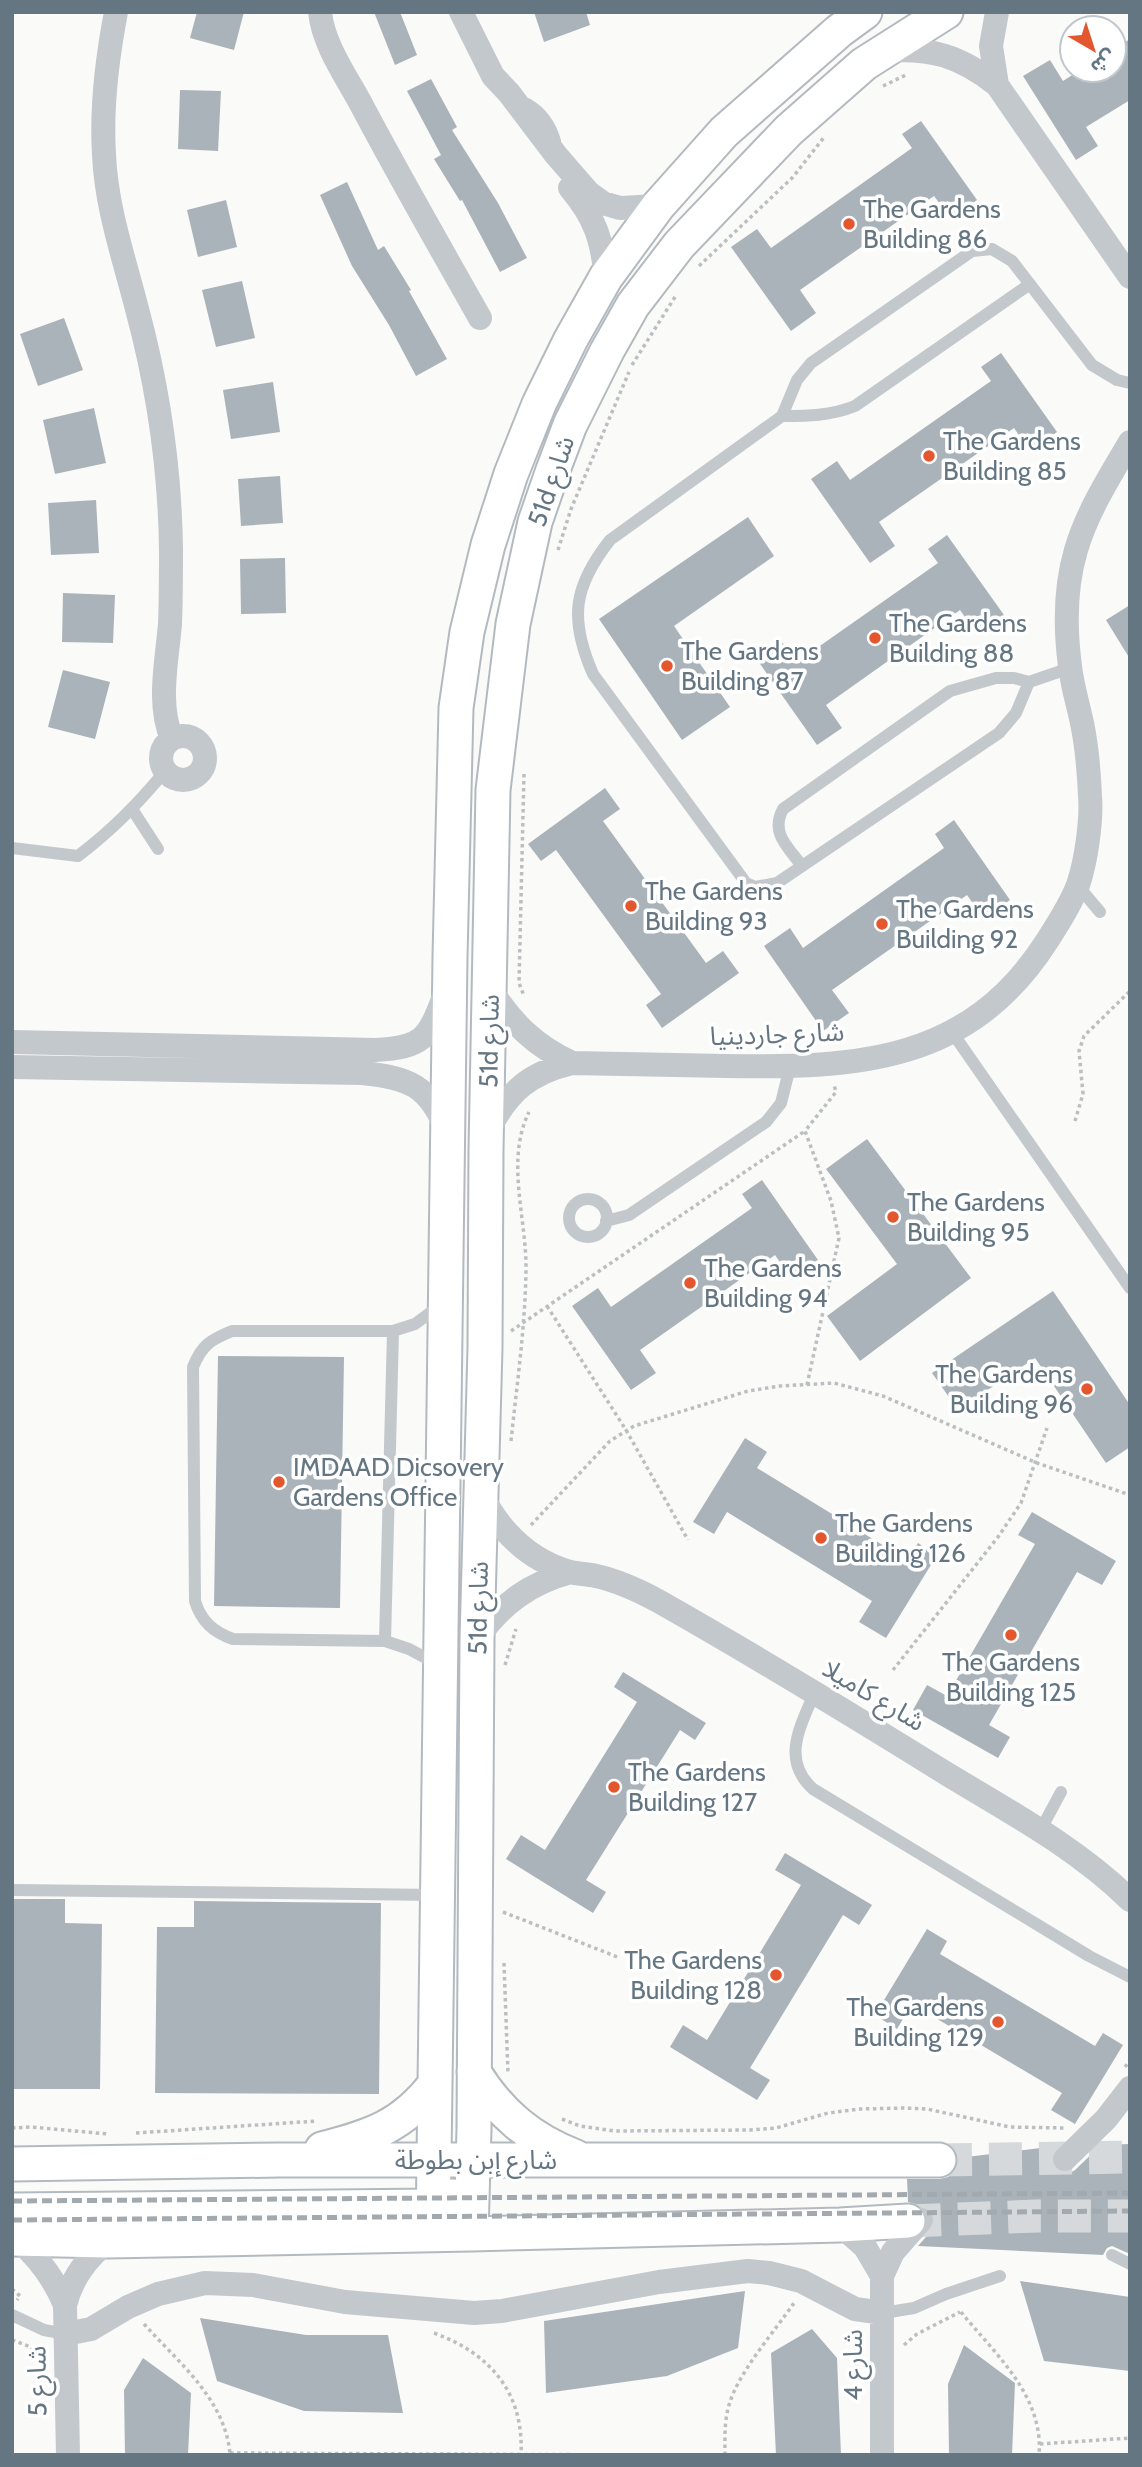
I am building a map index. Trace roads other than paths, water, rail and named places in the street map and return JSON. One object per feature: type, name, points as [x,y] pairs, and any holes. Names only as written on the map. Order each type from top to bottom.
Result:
[{"type":"street","points":[[116,12],[105,68],[104,155],[117,241],[138,310],[154,380],[164,451],[171,523],[172,595],[164,711],[172,739]]},
{"type":"street","points":[[320,12],[323,29],[334,53],[405,187],[480,318]]},
{"type":"street","points":[[461,12],[492,76],[500,99],[525,135],[577,196],[594,222],[601,239],[606,277]]},
{"type":"street","name":"51d شارع","points":[[433,2220],[450,981],[456,708],[467,632],[488,545],[516,462],[539,404],[606,277],[658,206],[740,116],[865,12]]},
{"type":"street","name":"51d شارع","points":[[471,2234],[477,1639],[485,1348],[493,790],[513,624],[535,522],[570,425],[607,351],[641,295],[679,245],[789,130],[864,64],[946,12]]},
{"type":"street","points":[[997,12],[991,46],[997,85]]},
{"type":"street","points":[[883,51],[909,49],[935,52],[958,59],[997,85],[1125,261]]},
{"type":"street","points":[[492,76],[589,193],[620,208],[658,206]]},
{"type":"street","points":[[717,204],[729,181],[764,142],[766,130],[761,120],[751,114],[740,116]]},
{"type":"street","name":"شارع جاردينيا","points":[[488,1131],[500,1107],[521,1085],[553,1068],[572,1063],[829,1066],[898,1053],[952,1032],[1009,989],[1035,960],[1078,886],[1091,801],[1084,737],[1070,668],[1066,625],[1069,589],[1076,551],[1089,516],[1130,442]]},
{"type":"street","points":[[181,736],[198,742],[205,759],[198,775],[189,780],[180,780],[165,771],[161,762],[165,745],[181,736]]},
{"type":"street","points":[[12,1042],[375,1050],[404,1048],[415,1044],[430,1028],[450,981]]},
{"type":"street","name":"شارع جاردينيا","points":[[490,989],[506,1014],[526,1035],[540,1046],[572,1063]]},
{"type":"street","points":[[12,1067],[362,1073],[393,1076],[414,1085],[429,1098],[439,1112],[447,1132]]},
{"type":"street","name":"شارع كاميلا","points":[[481,1494],[501,1527],[514,1541],[550,1565],[596,1576],[637,1590],[1040,1831],[1109,1880],[1130,1900]]},
{"type":"street","points":[[477,1639],[512,1600],[550,1578],[571,1572]]},
{"type":"street","points":[[474,2072],[490,2096],[510,2118],[541,2141],[585,2160]]},
{"type":"street","points":[[1065,2158],[1106,2119],[1126,2079]]},
{"type":"street","points":[[279,2160],[367,2137],[383,2130],[412,2111],[435,2084]]},
{"type":"street","name":"شارع إبن بطوطة","points":[[12,2164],[279,2160],[434,2161],[473,2176],[585,2160],[939,2161]]},
{"type":"street","points":[[433,2220],[443,2203],[458,2192],[470,2172],[473,2176],[498,2182],[711,2177],[728,2173],[757,2160]]},
{"type":"street","points":[[14,2230],[107,2241],[433,2220]]},
{"type":"street","points":[[14,2230],[433,2220],[471,2234],[840,2225],[915,2220]]},
{"type":"street","points":[[881,2276],[892,2252],[915,2220]]},
{"type":"street","name":"شارع 4","points":[[840,2225],[864,2247],[881,2276],[882,2455]]},
{"type":"street","name":"شارع 5","points":[[14,2230],[51,2275],[65,2305]]},
{"type":"street","name":"شارع 5","points":[[68,2455],[65,2305],[76,2276],[95,2251],[107,2241]]},
{"type":"street","points":[[66,2334],[91,2329],[128,2307],[173,2289],[221,2283],[345,2302],[474,2313],[502,2311],[670,2280],[748,2272],[777,2274],[801,2281],[855,2309],[883,2314]]},
{"type":"lane","points":[[1029,682],[1016,713],[999,733],[776,883],[755,887],[746,883],[593,674],[581,648],[577,619],[581,590],[592,563],[610,540],[782,416],[797,380],[811,363],[972,251],[992,249],[1003,253],[1092,365],[1117,380],[1130,383]]},
{"type":"lane","points":[[782,416],[836,414],[855,406],[1030,284]]},
{"type":"lane","points":[[802,866],[780,836],[777,827],[783,809],[950,691],[996,678],[1014,678],[1029,682],[1070,668]]},
{"type":"lane","points":[[12,848],[78,856],[107,834],[165,771]]},
{"type":"lane","points":[[132,809],[158,849]]},
{"type":"lane","points":[[1078,886],[1100,912]]},
{"type":"lane","points":[[952,1032],[1130,1288]]},
{"type":"lane","points":[[606,1221],[629,1215],[766,1122],[781,1103],[790,1067]]},
{"type":"lane","points":[[439,1665],[410,1649],[385,1641],[233,1639],[219,1634],[206,1623],[195,1601],[193,1367],[200,1351],[214,1339],[232,1331],[393,1331],[415,1324],[445,1302]]},
{"type":"lane","points":[[385,1641],[393,1331]]},
{"type":"lane","points":[[814,1694],[798,1732],[795,1748],[799,1774],[813,1789],[1089,1956],[1130,1977]]},
{"type":"lane","points":[[1040,1831],[1061,1792]]},
{"type":"lane","points":[[12,1890],[437,1895]]},
{"type":"lane","points":[[1112,2255],[1130,2264]]},
{"type":"lane","points":[[883,2314],[914,2308],[1000,2276]]},
{"type":"lane","points":[[12,2315],[44,2330],[66,2334]]},
{"type":"tunnel","points":[[939,2160],[1130,2157]]},
{"type":"tunnel","points":[[908,2221],[1130,2216]]},
{"type":"railway","points":[[12,2201],[1130,2193]]},
{"type":"railway","points":[[12,2220],[1130,2211]]},
{"type":"place","name":"The Gardens Building 86","points":[[849,224]]},
{"type":"place","name":"The Gardens Building 85","points":[[929,456]]},
{"type":"place","name":"The Gardens Building 88","points":[[875,638]]},
{"type":"place","name":"The Gardens Building 87","points":[[667,666]]},
{"type":"place","name":"The Gardens Building 93","points":[[631,906]]},
{"type":"place","name":"The Gardens Building 92","points":[[882,924]]},
{"type":"place","name":"The Gardens Building 95","points":[[893,1217]]},
{"type":"place","name":"The Gardens Building 94","points":[[690,1283]]},
{"type":"place","name":"The Gardens Building 96","points":[[1087,1389]]},
{"type":"place","name":"IMDAAD Dicsovery Gardens Office","points":[[279,1482]]},
{"type":"place","name":"The Gardens Building 126","points":[[821,1538]]},
{"type":"place","name":"The Gardens Building 125","points":[[1011,1635]]},
{"type":"place","name":"The Gardens Building 127","points":[[614,1787]]},
{"type":"place","name":"The Gardens Building 128","points":[[776,1975]]},
{"type":"place","name":"The Gardens Building 129","points":[[998,2022]]}]
